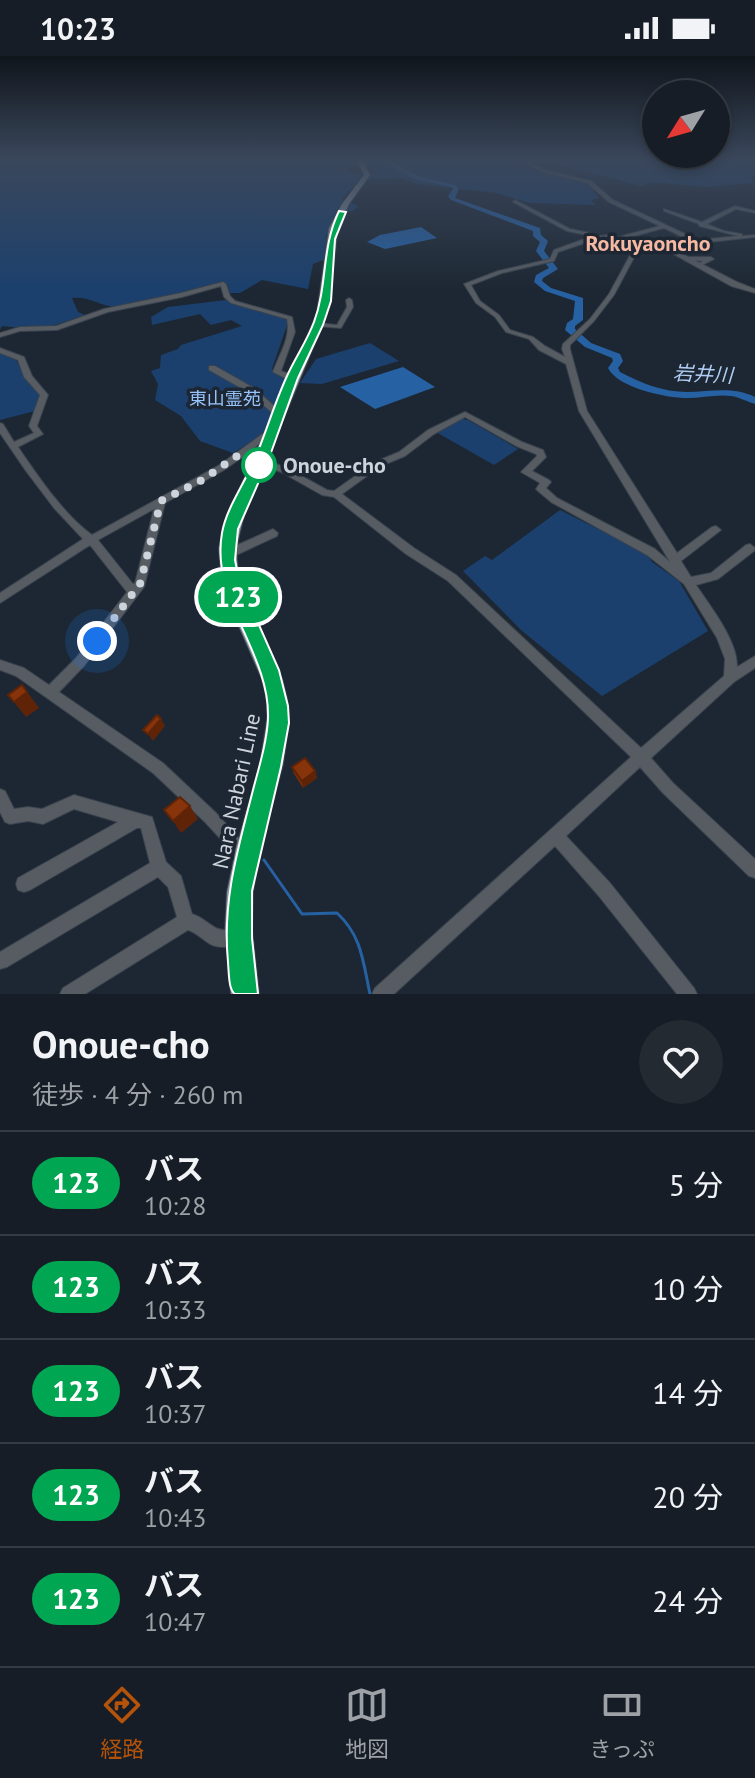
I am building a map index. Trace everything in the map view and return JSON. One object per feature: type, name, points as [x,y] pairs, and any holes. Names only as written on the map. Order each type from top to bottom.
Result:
[{"type":"main road","name":"Nara Nabari Line","points":[[245,994],[238,938],[240,891],[270,767],[278,706],[270,670],[231,580],[228,554],[230,529],[261,461],[292,378],[318,325],[326,301],[333,231],[346,204]]},
{"type":"street","points":[[520,204],[569,230],[610,238]]},
{"type":"street","points":[[617,204],[699,243]]},
{"type":"street","points":[[701,225],[735,207],[755,212]]},
{"type":"street","points":[[666,210],[723,232],[754,236]]},
{"type":"street","points":[[568,362],[527,336],[508,331],[497,316],[478,302],[467,284],[500,272],[549,261],[556,251],[588,238],[620,238],[664,227]]},
{"type":"street","points":[[620,238],[639,248],[754,236]]},
{"type":"street","points":[[661,245],[755,291]]},
{"type":"street","points":[[639,248],[612,294],[567,344],[568,362],[583,411],[722,636],[731,659],[730,678]]},
{"type":"street","points":[[687,259],[711,259],[698,265]]},
{"type":"street","points":[[0,335],[20,329],[57,328],[106,310],[223,284],[227,297],[233,302],[290,318],[293,323],[289,345],[277,372],[292,378]]},
{"type":"street","points":[[318,325],[339,327],[350,307],[349,300]]},
{"type":"street","points":[[0,350],[21,359],[28,377],[44,395],[33,426],[39,434],[13,446]]},
{"type":"street","points":[[212,368],[251,390],[278,413]]},
{"type":"street","points":[[336,494],[378,464],[402,454],[431,432],[465,414],[540,452],[542,457],[526,472],[546,482],[541,489],[554,500],[651,552],[689,582]]},
{"type":"street","points":[[1,431],[60,509],[90,539],[134,593]]},
{"type":"street","points":[[0,599],[90,539],[202,480],[271,432]]},
{"type":"street","points":[[240,454],[284,470],[325,493],[336,494],[410,551],[452,578],[755,870]]},
{"type":"street","points":[[50,693],[80,662],[140,584],[161,501]]},
{"type":"street","points":[[675,560],[716,530]]},
{"type":"street","points":[[228,554],[273,533]]},
{"type":"street","points":[[689,582],[714,576],[750,548]]},
{"type":"street","points":[[381,994],[557,837],[641,757],[730,678],[755,661]]},
{"type":"street","points":[[0,665],[20,672],[158,768],[210,817],[246,857]]},
{"type":"street","points":[[0,796],[10,817],[28,814],[43,817],[74,802],[147,822],[159,867],[175,882],[186,921]]},
{"type":"street","points":[[24,884],[136,820]]},
{"type":"street","points":[[557,837],[604,889],[688,994]]},
{"type":"street","points":[[1,961],[159,867]]},
{"type":"street","points":[[69,994],[186,921],[196,923],[216,938],[238,938]]},
{"type":"green space","points":[[0,204],[359,206],[352,211],[340,212],[326,236],[328,258],[313,264],[308,289],[262,280],[240,293],[230,293],[227,283],[217,283],[167,300],[129,307],[72,298],[78,312],[85,315],[40,330],[2,326],[0,330]]},
{"type":"green space","name":"東山霊苑","points":[[226,300],[283,317],[288,322],[272,369],[289,381],[276,403],[267,432],[233,453],[200,441],[181,416],[155,400],[158,384],[151,371],[160,368],[161,355],[181,345],[242,326],[231,320],[211,325],[200,314],[152,325],[151,317],[168,307]]},
{"type":"green space","points":[[370,343],[399,361],[322,384],[300,383],[316,359]]},
{"type":"green space","points":[[0,352],[16,360],[40,396],[35,411],[0,420]]},
{"type":"green space","points":[[462,419],[518,449],[494,465],[436,432]]},
{"type":"green space","points":[[560,510],[646,553],[652,562],[679,581],[708,631],[602,696],[521,630],[463,571],[485,556],[492,560]]},
{"type":"shaded area","points":[[421,227],[437,238],[385,249],[367,242],[380,235]]},
{"type":"shaded area","points":[[403,367],[435,387],[375,409],[340,387]]},
{"type":"building","points":[[22,685],[27,692],[14,702],[8,695]]},
{"type":"building","points":[[157,715],[161,719],[148,734],[143,730]]},
{"type":"building","points":[[305,758],[315,771],[302,781],[292,767]]},
{"type":"building","points":[[180,797],[190,806],[173,821],[164,810]]},
{"type":"waterway","name":"岩井川","points":[[466,204],[537,230],[537,236],[544,241],[540,251],[554,269],[539,277],[538,282],[548,289],[580,300],[578,320],[570,325],[570,330],[588,345],[616,356],[618,361],[613,368],[616,374],[660,392],[688,395],[730,393],[755,401]]},
{"type":"waterway","points":[[264,860],[302,914],[337,913],[345,922],[357,940],[370,994]]},
{"type":"bus line","name":"123","points":[[245,994],[238,938],[240,891],[270,767],[278,706],[270,670],[231,580],[227,560],[230,529],[261,461],[292,378],[318,325],[326,301],[331,239],[342,212]]},
{"type":"place","name":"Onoue-cho","points":[[259,465]]},
{"type":"district","name":"Rokuyaoncho","points":[[648,243]]},
{"type":"route","points":[[97,641],[140,584],[161,501],[202,480],[240,454],[261,461],[259,465]]}]
